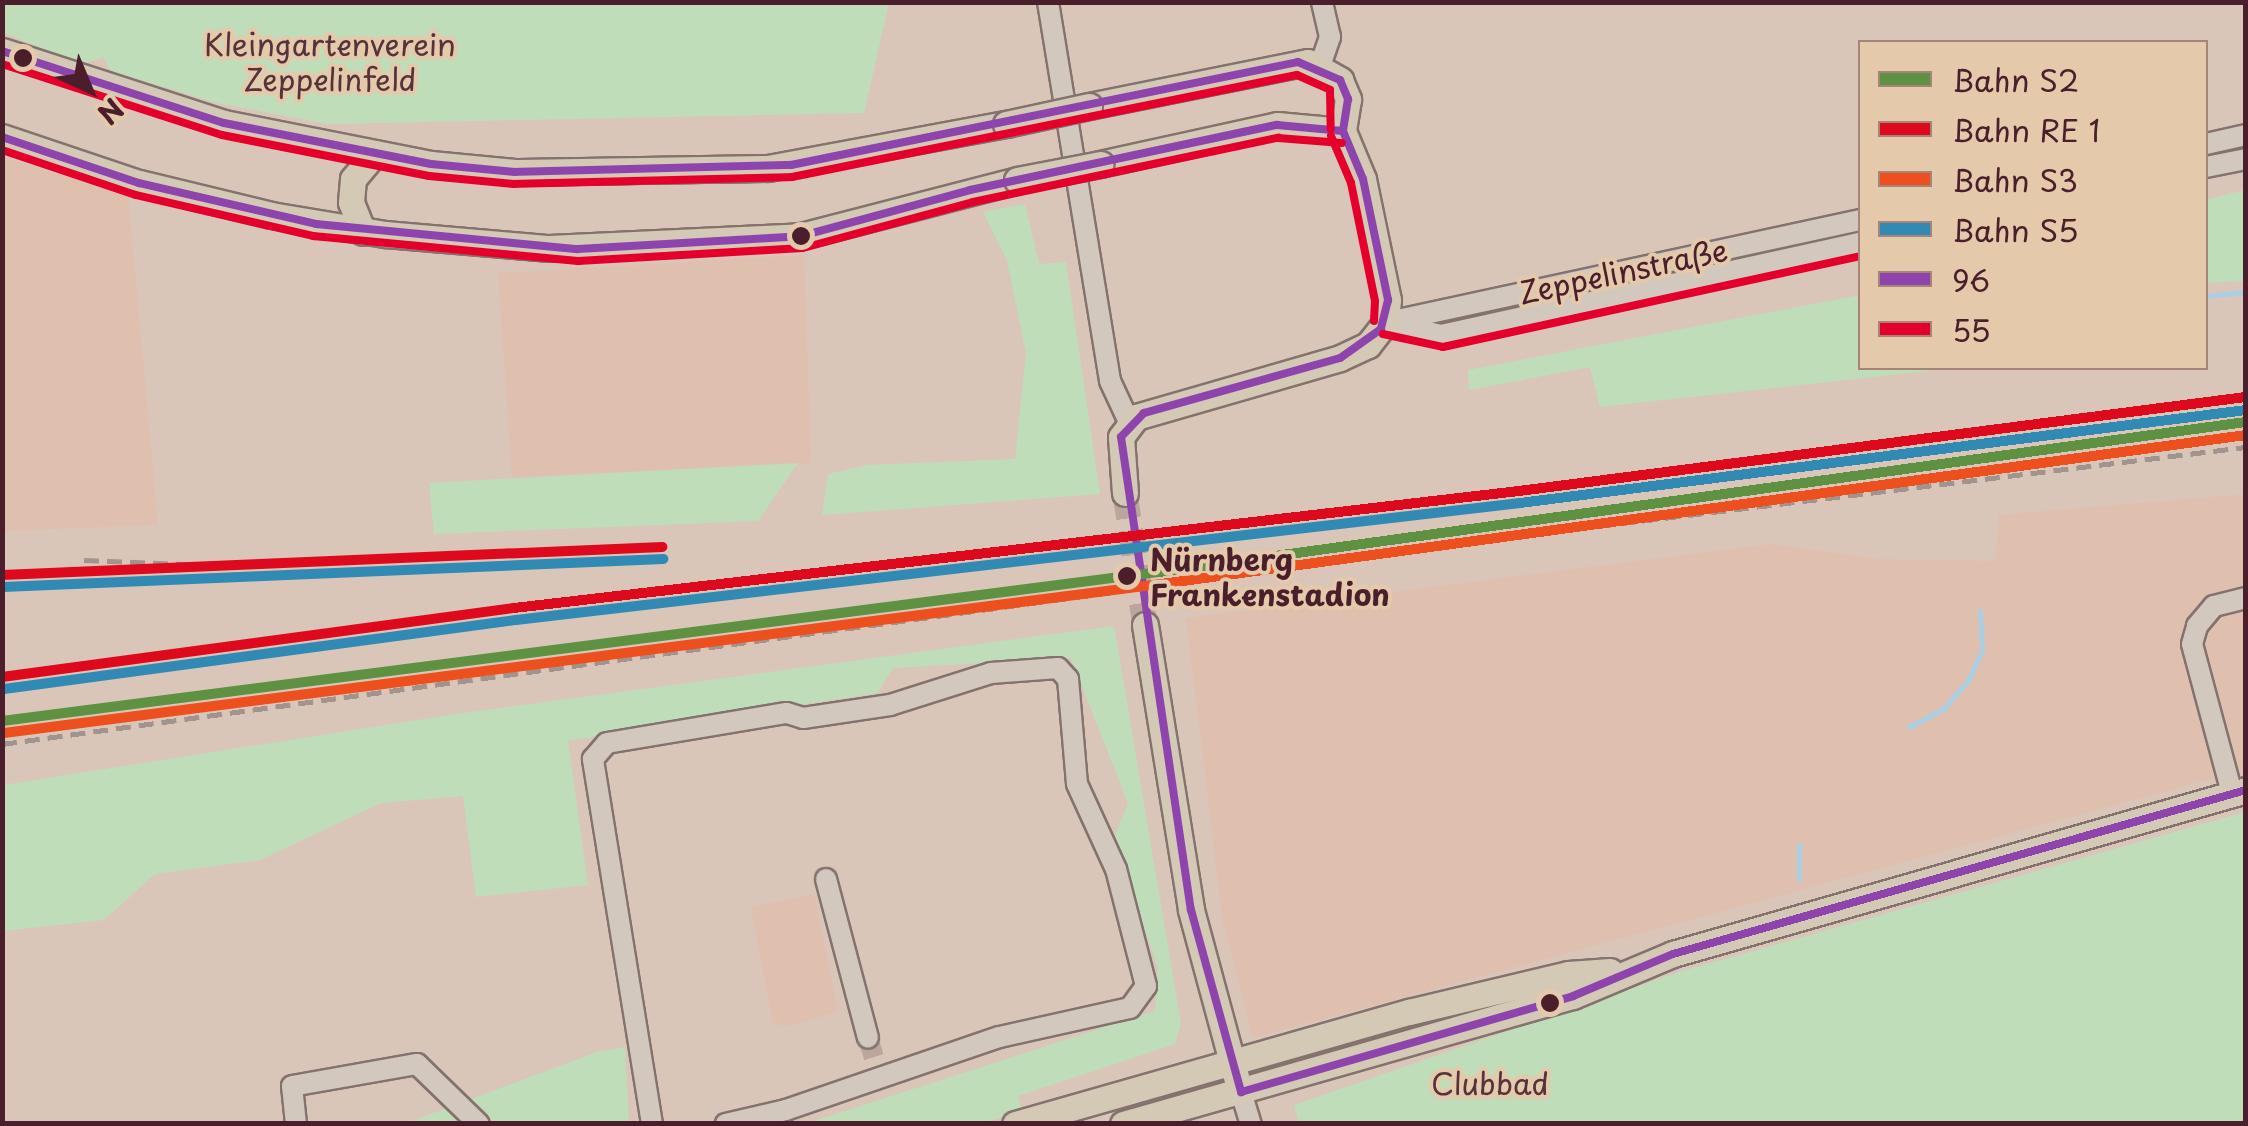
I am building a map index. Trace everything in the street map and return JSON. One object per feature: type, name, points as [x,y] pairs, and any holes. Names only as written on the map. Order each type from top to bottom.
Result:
[{"type":"main road","points":[[2,50],[184,112],[375,153],[515,172],[710,172],[824,160],[1279,65],[1320,66],[1340,80],[1348,99],[1343,131],[1363,178],[1388,300],[1386,322]]},
{"type":"main road","points":[[2,137],[168,191],[362,232],[564,248],[714,244],[830,231],[1017,180],[1277,126],[1343,131]]},
{"type":"main road","points":[[362,232],[351,202],[353,180],[375,153]]},
{"type":"main road","name":"Zeppelinstraße","points":[[1129,422],[1340,358],[1368,344],[1386,322]]},
{"type":"main road","points":[[1125,494],[1120,447],[1129,422]]},
{"type":"main road","points":[[1144,625],[1191,910],[1241,1092]]},
{"type":"main road","points":[[1124,1124],[1574,996],[1625,970],[2241,795]]},
{"type":"main road","points":[[1015,1124],[1568,974],[1625,970]]},
{"type":"street","points":[[1048,2],[1110,381],[1129,422]]},
{"type":"street","points":[[1320,66],[1330,37],[1322,2]]},
{"type":"street","points":[[2208,144],[2246,135]]},
{"type":"street","points":[[2208,168],[2246,159]]},
{"type":"street","name":"Zeppelinstraße","points":[[1386,322],[1858,220]]},
{"type":"street","name":"Zeppelinstraße","points":[[1386,322],[1441,335],[1858,243]]},
{"type":"street","points":[[2241,795],[2192,644],[2197,626],[2214,606],[2246,598]]},
{"type":"street","points":[[652,1124],[592,758],[607,743],[788,713],[803,718],[890,706],[990,673],[1058,668],[1068,679],[1078,784],[1116,869],[1146,986],[1130,1008],[878,1069],[726,1124]]},
{"type":"street","points":[[826,879],[868,1038]]},
{"type":"street","points":[[296,1124],[292,1086],[417,1064],[479,1124]]},
{"type":"street","points":[[1241,1092],[1251,1124]]},
{"type":"shaded area","points":[[3,157],[128,195],[158,525],[3,531]]},
{"type":"shaded area","points":[[804,255],[811,463],[512,477],[498,273]]},
{"type":"shaded area","points":[[2245,494],[2245,770],[1253,1038],[1223,923],[1186,618],[1771,544],[1878,559],[1995,561],[1999,515]]},
{"type":"shaded area","points":[[814,894],[838,1011],[790,1026],[773,1024],[751,907]]},
{"type":"green space","name":"Kleingartenverein Zeppelinfeld","points":[[3,2],[889,3],[864,113],[327,124],[217,103],[111,71],[103,57],[81,65],[3,32]]},
{"type":"green space","points":[[2245,190],[2245,281],[2208,283],[2208,199]]},
{"type":"green space","points":[[1025,204],[1039,264],[1066,262],[1100,494],[822,515],[828,474],[867,465],[1015,459],[1026,353],[1007,261],[983,212]]},
{"type":"green space","points":[[1858,295],[1858,370],[1937,370],[1600,407],[1590,367],[1469,390],[1468,370]]},
{"type":"green space","points":[[798,463],[758,521],[434,534],[429,483]]},
{"type":"green space","points":[[1114,626],[1181,1023],[1175,1044],[1018,1096],[1022,1112],[981,1123],[808,1123],[1155,1011],[1158,968],[1114,838],[1128,803],[1071,658],[893,668],[877,693],[568,741],[588,885],[476,897],[463,796],[381,803],[260,860],[155,874],[104,920],[3,931],[3,785],[456,714]]},
{"type":"green space","name":"Clubbad","points":[[2245,812],[2245,1123],[1299,1123],[1294,1105],[1679,972]]},
{"type":"green space","points":[[625,1047],[629,1123],[404,1124],[597,1052]]},
{"type":"waterway","points":[[2208,296],[2246,292]]},
{"type":"waterway","points":[[1909,727],[1944,708],[1969,679],[1982,650],[1980,611]]},
{"type":"waterway","points":[[1799,845],[1799,879]]},
{"type":"tunnel","points":[[1125,493],[1145,625]]},
{"type":"tunnel","points":[[868,1038],[875,1061]]},
{"type":"railway","points":[[2,744],[1574,529],[2246,447]]},
{"type":"railway","points":[[84,560],[210,565]]},
{"type":"rail line","name":"S5","points":[[4,689],[516,620],[1520,503],[2246,410]]},
{"type":"rail line","name":"S2","points":[[2,721],[1159,572],[2246,422]]},
{"type":"rail line","name":"S3","points":[[4,733],[1161,584],[2246,435]]},
{"type":"rail line","name":"S5","points":[[3,587],[663,559]]},
{"type":"transit line","name":"96","points":[[2,51],[224,123],[431,164],[515,172],[791,165],[1298,62],[1340,80],[1348,99],[1343,131]]},
{"type":"transit line","name":"55","points":[[2,64],[222,135],[429,176],[514,184],[792,177],[1297,75],[1330,90],[1331,129]]},
{"type":"transit line","name":"96","points":[[2,137],[139,183],[316,224],[578,249],[801,236],[970,190],[1277,125],[1343,131]]},
{"type":"transit line","name":"96","points":[[1343,131],[1363,179],[1388,300],[1381,329],[1340,358],[1144,413],[1121,437],[1191,910],[1241,1092],[1573,996],[1673,954],[2246,790]]},
{"type":"transit line","name":"55","points":[[1331,136],[1351,183],[1375,301],[1374,321]]},
{"type":"transit line","name":"55","points":[[2,150],[136,195],[313,236],[578,261],[803,248],[973,202],[1278,138],[1342,143]]},
{"type":"transit line","name":"55","points":[[1383,334],[1443,347],[1858,256]]},
{"type":"transit line","points":[[2,677],[514,608],[1519,491],[2246,397]]},
{"type":"transit line","points":[[2,575],[662,547]]},
{"type":"place","name":"Nürnberg Frankenstadion","points":[[1127,576]]}]
